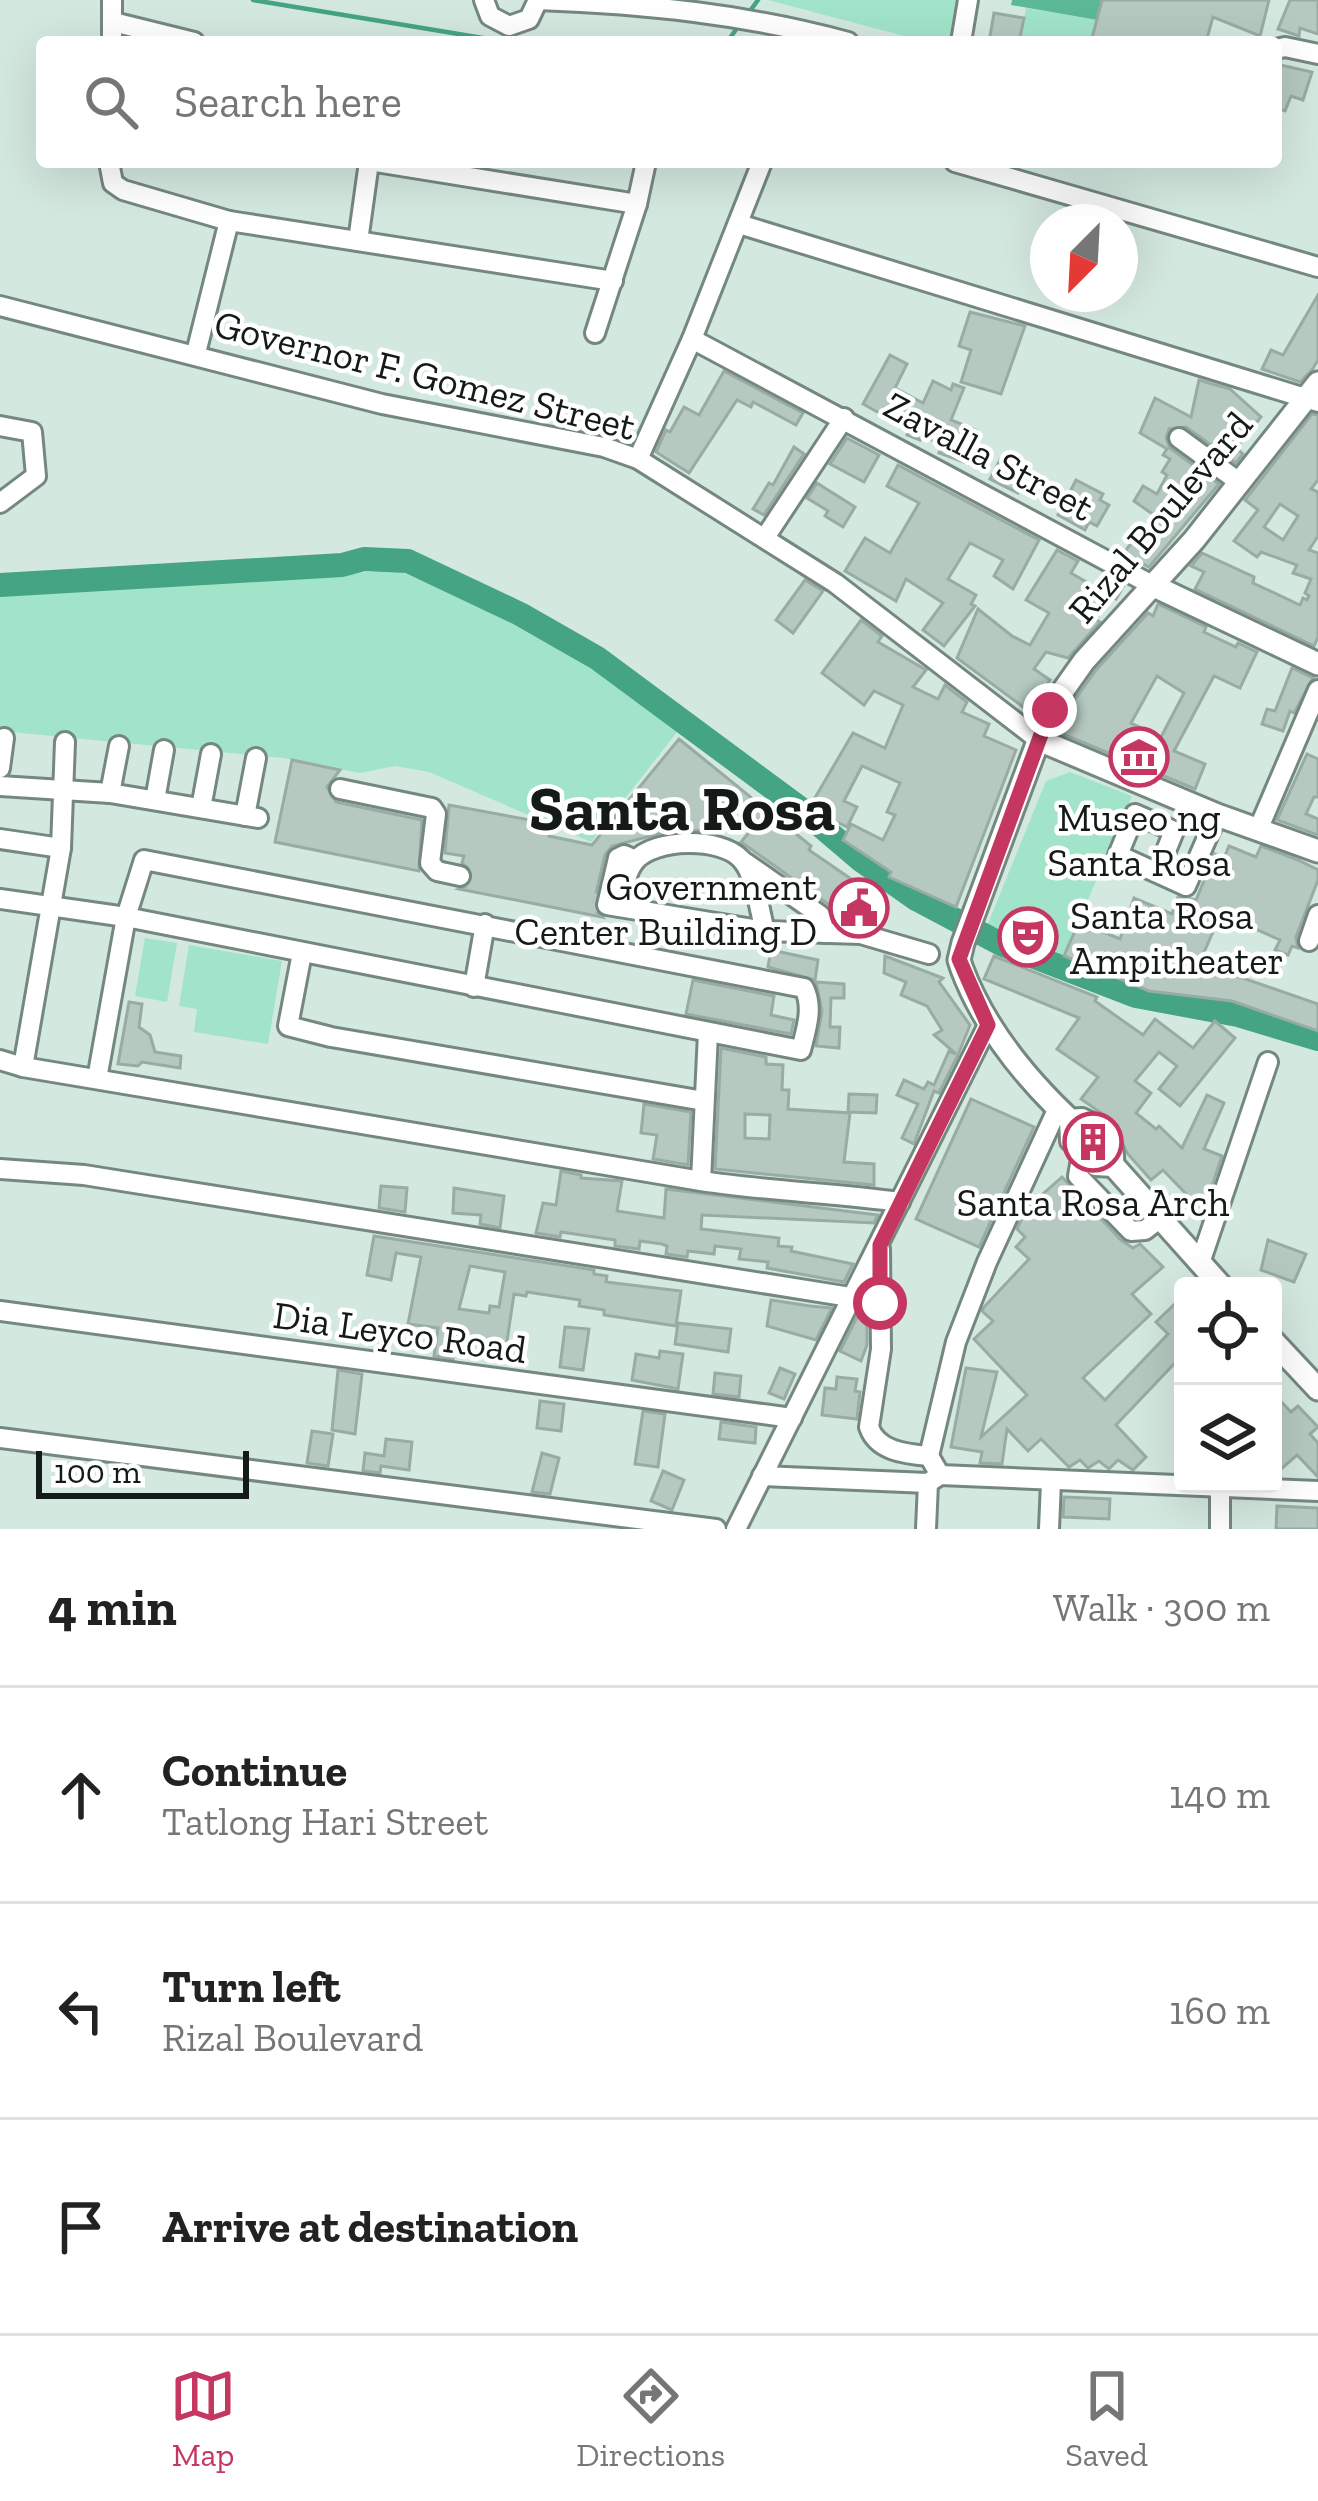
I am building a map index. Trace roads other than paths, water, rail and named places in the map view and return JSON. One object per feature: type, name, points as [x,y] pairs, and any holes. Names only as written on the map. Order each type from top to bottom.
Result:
[{"type":"main road","name":"Rizal Boulevard","points":[[947,953],[974,911],[1050,710],[1084,661],[1194,540],[1314,394]]},
{"type":"main road","name":"Zavalla Street","points":[[1152,585],[1318,664]]},
{"type":"main road","points":[[1039,740],[1318,851]]},
{"type":"main road","points":[[947,953],[988,1025],[1090,1145],[1213,1277]]},
{"type":"main road","points":[[1282,1351],[1318,1390]]},
{"type":"street","points":[[112,0],[113,32],[145,36]]},
{"type":"street","points":[[484,0],[490,16],[509,26],[529,19],[538,0],[613,1],[720,13],[823,36]]},
{"type":"street","points":[[962,36],[968,0]]},
{"type":"street","points":[[1282,48],[1318,54]]},
{"type":"street","points":[[110,168],[113,183],[124,190],[229,221],[613,281]]},
{"type":"street","points":[[358,241],[376,168]]},
{"type":"street","points":[[414,168],[637,204]]},
{"type":"street","points":[[596,333],[645,168]]},
{"type":"street","points":[[638,459],[760,168]]},
{"type":"street","points":[[976,168],[1318,267]]},
{"type":"street","points":[[196,353],[229,221]]},
{"type":"street","points":[[739,224],[1314,394]]},
{"type":"street","name":"Governor F. Gomez Street","points":[[0,306],[382,404],[604,447],[638,459],[851,594],[1039,740]]},
{"type":"street","name":"Zavalla Street","points":[[692,339],[1152,585]]},
{"type":"street","points":[[766,536],[844,418]]},
{"type":"street","points":[[0,426],[32,432],[36,476],[0,502]]},
{"type":"street","points":[[1179,438],[1238,482]]},
{"type":"street","points":[[1258,830],[1318,690]]},
{"type":"street","points":[[0,768],[4,738]]},
{"type":"street","points":[[22,1067],[61,848],[64,742]]},
{"type":"street","points":[[110,793],[119,746]]},
{"type":"street","points":[[155,800],[164,750]]},
{"type":"street","points":[[201,808],[211,754]]},
{"type":"street","points":[[0,785],[110,793],[252,817],[256,758]]},
{"type":"street","points":[[1145,786],[1118,855],[1186,886],[1216,814]]},
{"type":"street","points":[[340,789],[432,808],[436,814],[430,863],[437,871],[460,875]]},
{"type":"street","points":[[1135,814],[1174,831],[1157,873]]},
{"type":"street","points":[[0,838],[61,848]]},
{"type":"street","points":[[825,933],[820,915],[730,849],[714,843],[661,848],[635,860],[614,906],[765,931],[881,938],[947,953]]},
{"type":"street","points":[[0,898],[126,917],[801,1050],[808,998],[803,988],[144,860],[126,917],[97,1079]]},
{"type":"street","points":[[746,863],[765,931]]},
{"type":"street","points":[[1310,941],[1318,915]]},
{"type":"street","points":[[474,987],[485,924]]},
{"type":"street","points":[[302,953],[288,1026],[704,1101]]},
{"type":"street","points":[[736,1529],[988,1025]]},
{"type":"street","points":[[701,1181],[708,1033]]},
{"type":"street","points":[[0,1060],[701,1181],[900,1202]]},
{"type":"street","points":[[1200,1263],[1268,1062]]},
{"type":"street","points":[[926,1529],[934,1479],[929,1456],[956,1342],[987,1262],[1063,1114],[1097,1124],[1110,1137],[1116,1151],[1114,1168]]},
{"type":"street","points":[[1090,1145],[1078,1176],[1131,1231],[1145,1230],[1159,1220]]},
{"type":"street","points":[[0,1169],[84,1175],[850,1297]]},
{"type":"street","points":[[880,1245],[881,1349],[868,1427],[872,1438],[886,1448],[929,1456]]},
{"type":"street","name":"Dia Leyco Road","points":[[0,1311],[792,1418]]},
{"type":"street","points":[[0,1438],[597,1522],[716,1529]]},
{"type":"street","points":[[763,1476],[1174,1487]]},
{"type":"street","points":[[1049,1529],[1051,1482]]},
{"type":"street","points":[[1282,1490],[1318,1491]]},
{"type":"street","points":[[1220,1493],[1220,1529]]},
{"type":"waterway","points":[[253,0],[471,36]]},
{"type":"waterway","points":[[747,15],[758,0]]},
{"type":"waterway","points":[[731,36],[740,24]]},
{"type":"waterway","points":[[0,585],[342,565],[364,559],[408,561],[520,614],[597,658],[801,809],[862,861],[916,899],[1001,944],[1136,996],[1238,1015],[1318,1039]]},
{"type":"tunnel","points":[[460,876],[607,905]]},
{"type":"place","name":"Museo ng Santa Rosa","points":[[1139,757]]},
{"type":"place","name":"Government Center Building D","points":[[859,908]]},
{"type":"place","name":"Santa Rosa Ampitheater","points":[[1028,937]]},
{"type":"place","name":"Santa Rosa Arch","points":[[1093,1142]]},
{"type":"district","name":"Santa Rosa","points":[[682,808]]}]
